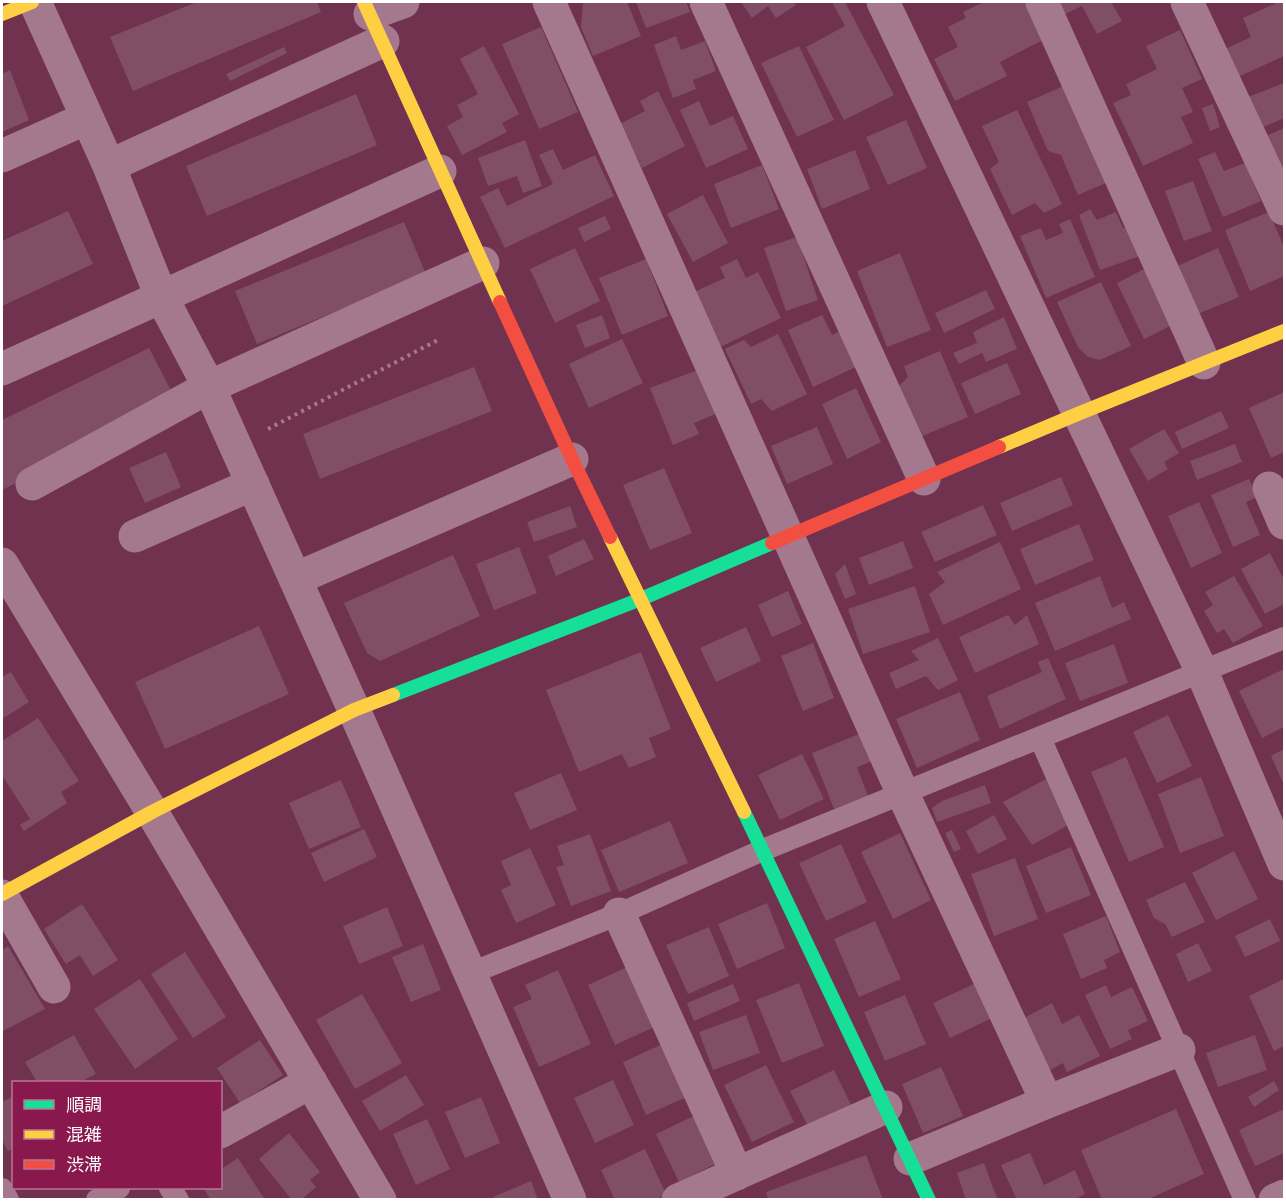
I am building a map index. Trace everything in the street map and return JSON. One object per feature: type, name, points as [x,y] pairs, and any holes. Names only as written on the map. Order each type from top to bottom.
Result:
[{"type":"street","points":[[2,14],[33,2],[109,166],[161,296],[209,387],[570,1200]]},
{"type":"street","points":[[109,166],[403,2]]},
{"type":"street","points":[[549,2],[903,794],[1047,1102]]},
{"type":"street","points":[[706,2],[924,479]]},
{"type":"street","points":[[883,2],[1202,672],[1284,864]]},
{"type":"street","points":[[1042,2],[1204,363]]},
{"type":"street","points":[[1187,2],[1284,209]]},
{"type":"street","points":[[373,19],[572,459],[764,850],[929,1200]]},
{"type":"street","points":[[2,156],[87,118]]},
{"type":"street","points":[[2,369],[440,171]]},
{"type":"street","points":[[32,484],[209,387],[483,262]]},
{"type":"street","points":[[54,987],[2,895],[152,812],[354,710],[641,599],[1080,413],[1284,331]]},
{"type":"street","points":[[295,579],[572,459]]},
{"type":"street","points":[[135,536],[252,484]]},
{"type":"street","points":[[1269,488],[1284,523]]},
{"type":"street","points":[[2,564],[152,812],[380,1200]]},
{"type":"street","points":[[619,914],[737,1174]]},
{"type":"street","points":[[910,1159],[1179,1050]]},
{"type":"street","points":[[222,1131],[311,1082]]},
{"type":"street","points":[[678,1200],[886,1107]]},
{"type":"street","points":[[1275,1200],[1284,1196]]},
{"type":"lane","points":[[471,974],[619,914],[764,850],[1284,638]]},
{"type":"lane","points":[[1040,738],[1245,1200]]},
{"type":"lane","points":[[2,1189],[8,1200]]},
{"type":"lane","points":[[97,1200],[117,1189]]},
{"type":"path","points":[[235,446],[438,340]]},
{"type":"building","points":[[197,2],[317,2],[321,12],[133,91],[110,37]]},
{"type":"building","points":[[583,2],[627,2],[641,36],[593,56],[581,27]]},
{"type":"building","points":[[636,2],[686,2],[690,12],[646,28]]},
{"type":"building","points":[[741,2],[794,2],[796,5],[776,18],[768,6],[752,18]]},
{"type":"building","points":[[832,2],[845,2],[894,95],[844,120],[806,47],[845,26]]},
{"type":"building","points":[[984,2],[1029,2],[1047,38],[1000,62],[1007,76],[955,101],[934,59],[958,47],[948,27],[966,18],[963,12]]},
{"type":"building","points":[[1056,2],[1111,2],[1122,21],[1097,34],[1082,6],[1063,15]]},
{"type":"building","points":[[1279,2],[1284,2],[1284,56],[1236,78],[1223,50],[1251,37],[1243,18]]},
{"type":"building","points":[[541,27],[578,112],[539,129],[502,44]]},
{"type":"building","points":[[1180,30],[1202,79],[1182,88],[1193,112],[1181,117],[1193,143],[1143,166],[1113,103],[1131,95],[1126,84],[1157,69],[1146,46]]},
{"type":"building","points":[[676,36],[681,50],[705,41],[716,71],[693,80],[696,89],[673,98],[654,45]]},
{"type":"building","points":[[484,46],[519,114],[502,123],[507,132],[462,155],[447,126],[463,117],[457,105],[478,94],[460,59]]},
{"type":"building","points":[[799,46],[834,120],[797,137],[761,63]]},
{"type":"building","points":[[284,47],[287,53],[230,81],[226,74]]},
{"type":"building","points":[[10,70],[29,120],[2,132],[2,74]]},
{"type":"building","points":[[1284,83],[1284,118],[1261,128],[1248,97]]},
{"type":"building","points":[[1066,85],[1108,182],[1078,195],[1061,155],[1048,151],[1027,102]]},
{"type":"building","points":[[658,91],[685,146],[642,168],[620,124],[645,111],[640,101]]},
{"type":"building","points":[[356,94],[377,145],[207,216],[186,166]]},
{"type":"building","points":[[699,101],[710,126],[733,116],[748,149],[706,168],[680,110]]},
{"type":"building","points":[[1213,104],[1220,127],[1210,131],[1202,108]]},
{"type":"building","points":[[1017,110],[1062,204],[1044,213],[1035,203],[1012,215],[990,169],[999,162],[982,126]]},
{"type":"building","points":[[906,120],[927,168],[888,185],[866,137]]},
{"type":"building","points":[[1284,128],[1284,176],[1266,136]]},
{"type":"building","points":[[525,140],[542,186],[523,193],[517,176],[488,186],[478,158]]},
{"type":"building","points":[[553,149],[563,170],[595,155],[614,196],[505,248],[480,197],[498,188],[507,206],[553,184],[539,155]]},
{"type":"building","points":[[855,150],[870,189],[822,209],[807,169]]},
{"type":"building","points":[[1215,152],[1224,171],[1245,163],[1261,201],[1223,217],[1198,159]]},
{"type":"building","points":[[762,165],[779,209],[731,228],[714,184]]},
{"type":"building","points":[[1193,181],[1212,231],[1184,241],[1165,191]]},
{"type":"building","points":[[703,195],[728,243],[693,262],[667,214]]},
{"type":"building","points":[[1090,209],[1097,220],[1116,212],[1123,228],[1131,226],[1143,255],[1100,270],[1079,215]]},
{"type":"building","points":[[68,211],[93,264],[2,306],[2,241]]},
{"type":"building","points":[[1269,212],[1284,247],[1284,276],[1250,291],[1225,230]]},
{"type":"building","points":[[605,216],[611,229],[584,242],[578,228]]},
{"type":"building","points":[[1070,219],[1095,277],[1046,298],[1020,236],[1041,228],[1046,240],[1063,233],[1059,224]]},
{"type":"building","points":[[404,222],[426,274],[257,344],[235,291]]},
{"type":"building","points":[[797,237],[818,300],[786,311],[764,248]]},
{"type":"building","points":[[575,248],[600,301],[555,323],[530,269]]},
{"type":"building","points":[[1218,248],[1239,297],[1195,315],[1175,267]]},
{"type":"building","points":[[900,253],[931,330],[887,347],[857,271]]},
{"type":"building","points":[[646,259],[668,316],[622,335],[599,278]]},
{"type":"building","points":[[737,259],[746,278],[758,272],[781,318],[720,347],[694,292],[725,278],[720,267]]},
{"type":"building","points":[[1148,267],[1176,323],[1144,339],[1117,283]]},
{"type":"building","points":[[1101,282],[1131,346],[1100,360],[1088,357],[1078,347],[1057,302]]},
{"type":"building","points":[[986,290],[995,309],[944,333],[935,313]]},
{"type":"building","points":[[602,315],[610,338],[585,348],[576,325]]},
{"type":"building","points":[[822,315],[832,335],[840,331],[856,367],[813,387],[788,330]]},
{"type":"building","points":[[1004,317],[1017,349],[986,362],[982,353],[959,364],[953,353],[977,343],[973,332]]},
{"type":"building","points":[[778,334],[807,394],[772,411],[761,399],[751,404],[725,349],[744,340],[751,347]]},
{"type":"building","points":[[622,339],[643,383],[589,408],[569,364]]},
{"type":"building","points":[[149,348],[177,402],[2,490],[2,420]]},
{"type":"building","points":[[940,351],[968,417],[920,437],[899,386],[908,377],[904,366]]},
{"type":"building","points":[[1007,363],[1021,394],[975,414],[961,383]]},
{"type":"building","points":[[474,367],[492,411],[320,479],[303,434]]},
{"type":"building","points":[[700,369],[718,413],[694,423],[699,434],[673,445],[650,388]]},
{"type":"building","points":[[856,388],[881,442],[847,459],[822,404]]},
{"type":"building","points":[[1284,392],[1284,452],[1271,458],[1249,408]]},
{"type":"building","points":[[1221,411],[1229,428],[1182,449],[1175,432]]},
{"type":"building","points":[[817,427],[833,464],[787,484],[771,446]]},
{"type":"building","points":[[1164,429],[1179,453],[1164,462],[1168,469],[1148,481],[1129,449]]},
{"type":"building","points":[[1235,444],[1242,462],[1197,480],[1190,461]]},
{"type":"building","points":[[166,452],[181,487],[145,503],[129,468]]},
{"type":"building","points":[[664,468],[692,533],[650,550],[623,485]]},
{"type":"building","points":[[1061,477],[1073,505],[1012,531],[1000,503]]},
{"type":"building","points":[[1249,479],[1257,497],[1246,502],[1260,535],[1233,547],[1211,495]]},
{"type":"building","points":[[1199,502],[1222,553],[1191,568],[1168,516]]},
{"type":"building","points":[[983,505],[997,535],[935,562],[921,532]]},
{"type":"building","points":[[570,506],[577,527],[534,542],[527,522]]},
{"type":"building","points":[[1079,524],[1094,560],[1035,585],[1020,549]]},
{"type":"building","points":[[584,539],[594,559],[556,576],[548,556]]},
{"type":"building","points":[[903,541],[913,568],[869,585],[859,558]]},
{"type":"building","points":[[1000,542],[1021,589],[943,625],[929,594],[945,582],[937,572]]},
{"type":"building","points":[[519,547],[537,593],[494,610],[476,564]]},
{"type":"building","points":[[1270,553],[1284,580],[1284,604],[1265,614],[1241,569]]},
{"type":"building","points":[[453,555],[480,616],[380,661],[367,653],[344,603]]},
{"type":"building","points":[[845,564],[856,594],[845,599],[835,574]]},
{"type":"building","points":[[1100,576],[1112,608],[1124,602],[1131,619],[1055,651],[1035,603]]},
{"type":"building","points":[[1234,576],[1263,626],[1233,643],[1224,629],[1217,633],[1204,611],[1213,605],[1205,592]]},
{"type":"building","points":[[915,586],[930,632],[863,654],[848,609]]},
{"type":"building","points":[[788,591],[802,624],[772,637],[758,605]]},
{"type":"building","points":[[1008,615],[1015,625],[1027,615],[1039,644],[975,673],[959,637]]},
{"type":"building","points":[[259,626],[289,694],[165,749],[135,682]]},
{"type":"building","points":[[746,627],[761,661],[716,682],[700,648]]},
{"type":"building","points":[[938,638],[958,680],[938,690],[926,676],[896,689],[889,673],[919,660],[911,651]]},
{"type":"building","points":[[813,643],[834,698],[803,711],[781,656]]},
{"type":"building","points":[[1114,644],[1128,683],[1080,701],[1065,663]]},
{"type":"building","points":[[641,652],[671,729],[649,738],[656,757],[629,768],[622,754],[579,772],[546,690]]},
{"type":"building","points":[[1048,658],[1066,699],[1000,729],[987,696],[1042,672],[1038,662]]},
{"type":"building","points":[[1284,669],[1284,727],[1262,738],[1239,691]]},
{"type":"building","points":[[11,672],[29,702],[2,719],[2,677]]},
{"type":"building","points":[[960,692],[980,740],[917,768],[896,719]]},
{"type":"building","points":[[1168,715],[1192,766],[1157,783],[1133,732]]},
{"type":"building","points":[[38,718],[79,781],[61,792],[67,803],[24,831],[20,825],[30,819],[2,775],[2,741]]},
{"type":"building","points":[[862,733],[873,761],[857,767],[868,796],[834,809],[812,753]]},
{"type":"building","points":[[1284,749],[1284,785],[1271,756]]},
{"type":"building","points":[[802,754],[824,799],[780,820],[758,775]]},
{"type":"building","points":[[1126,757],[1164,847],[1129,862],[1091,772]]},
{"type":"building","points":[[561,773],[577,810],[530,830],[514,793]]},
{"type":"building","points":[[1201,777],[1224,836],[1180,853],[1158,794]]},
{"type":"building","points":[[1046,779],[1072,823],[1032,845],[1003,802]]},
{"type":"building","points":[[341,780],[361,827],[309,849],[289,803]]},
{"type":"building","points":[[985,785],[991,803],[937,822],[932,808],[942,801]]},
{"type":"building","points":[[994,815],[1007,839],[978,854],[966,831]]},
{"type":"building","points":[[670,821],[688,863],[619,892],[601,850]]},
{"type":"building","points":[[364,829],[377,857],[324,882],[311,853]]},
{"type":"building","points":[[952,830],[961,849],[954,852],[945,833]]},
{"type":"building","points":[[900,833],[931,900],[893,919],[861,852]]},
{"type":"building","points":[[590,834],[611,891],[571,906],[556,867],[564,865],[557,846]]},
{"type":"building","points":[[841,844],[867,902],[826,921],[799,863]]},
{"type":"building","points":[[1071,847],[1091,895],[1046,913],[1026,866]]},
{"type":"building","points":[[530,848],[556,905],[516,923],[501,890],[511,885],[501,861]]},
{"type":"building","points":[[1234,851],[1258,899],[1216,920],[1192,873]]},
{"type":"building","points":[[1015,858],[1038,919],[994,936],[971,874]]},
{"type":"building","points":[[1185,882],[1205,922],[1172,937],[1165,924],[1154,918],[1146,900]]},
{"type":"building","points":[[767,903],[785,948],[737,969],[718,924]]},
{"type":"building","points":[[82,904],[118,960],[93,976],[80,955],[66,964],[44,929]]},
{"type":"building","points":[[387,907],[403,946],[359,964],[343,926]]},
{"type":"building","points":[[1106,916],[1120,952],[1104,960],[1107,968],[1081,979],[1063,934]]},
{"type":"building","points":[[1270,919],[1280,941],[1245,957],[1235,936]]},
{"type":"building","points":[[875,921],[901,979],[859,997],[834,939]]},
{"type":"building","points":[[709,927],[729,976],[688,994],[666,945]]},
{"type":"building","points":[[1198,943],[1212,971],[1188,982],[1176,954]]},
{"type":"building","points":[[423,944],[441,990],[411,1002],[392,957]]},
{"type":"building","points":[[8,946],[45,1009],[3,1031],[2,950]]},
{"type":"building","points":[[185,952],[226,1017],[193,1038],[151,974]]},
{"type":"building","points":[[627,967],[654,1027],[615,1045],[588,985]]},
{"type":"building","points":[[558,970],[591,1044],[539,1067],[513,1007],[532,999],[525,985]]},
{"type":"building","points":[[140,979],[178,1039],[135,1069],[94,1009]]},
{"type":"building","points":[[1284,979],[1284,1046],[1274,1051],[1249,996]]},
{"type":"building","points":[[799,983],[824,1046],[782,1063],[756,1000]]},
{"type":"building","points":[[733,984],[740,1001],[694,1021],[687,1003]]},
{"type":"building","points":[[974,984],[990,1019],[950,1038],[933,1003]]},
{"type":"building","points":[[1106,985],[1111,997],[1132,987],[1148,1021],[1128,1030],[1132,1039],[1110,1049],[1085,995]]},
{"type":"building","points":[[362,994],[402,1063],[355,1089],[316,1020]]},
{"type":"building","points":[[905,995],[926,1044],[885,1061],[864,1012]]},
{"type":"building","points":[[1052,1003],[1062,1024],[1079,1015],[1100,1056],[1067,1072],[1063,1063],[1050,1070],[1024,1018]]},
{"type":"building","points":[[746,1015],[760,1053],[713,1070],[699,1032]]},
{"type":"building","points":[[74,1035],[96,1074],[82,1081],[36,1081],[25,1062]]},
{"type":"building","points":[[1255,1035],[1267,1070],[1218,1087],[1206,1053]]},
{"type":"building","points":[[260,1040],[283,1075],[240,1103],[217,1068]]},
{"type":"building","points":[[665,1043],[689,1096],[646,1115],[623,1062]]},
{"type":"building","points":[[766,1065],[794,1122],[752,1142],[724,1085]]},
{"type":"building","points":[[941,1067],[963,1116],[923,1133],[902,1084]]},
{"type":"building","points":[[834,1070],[854,1111],[811,1132],[790,1091]]},
{"type":"building","points":[[406,1075],[424,1105],[380,1131],[362,1101]]},
{"type":"building","points":[[613,1080],[634,1125],[595,1143],[574,1098]]},
{"type":"building","points":[[1274,1081],[1279,1090],[1254,1107],[1248,1097]]},
{"type":"building","points":[[12,1097],[12,1149],[8,1151],[2,1140],[2,1102]]},
{"type":"building","points":[[481,1097],[500,1143],[465,1158],[445,1112]]},
{"type":"building","points":[[1176,1109],[1204,1174],[1146,1200],[1102,1200],[1081,1150]]},
{"type":"building","points":[[1284,1109],[1284,1153],[1255,1166],[1239,1130]]},
{"type":"building","points":[[696,1115],[719,1162],[679,1182],[656,1134]]},
{"type":"building","points":[[427,1119],[450,1169],[416,1185],[393,1134]]},
{"type":"building","points":[[289,1133],[320,1172],[310,1180],[316,1187],[301,1200],[292,1200],[259,1159]]},
{"type":"building","points":[[645,1149],[666,1194],[655,1200],[615,1200],[601,1170]]},
{"type":"building","points":[[1030,1153],[1044,1185],[1075,1170],[1085,1194],[1073,1200],[1017,1200],[1001,1165]]},
{"type":"building","points":[[866,1155],[883,1200],[768,1200],[766,1192]]},
{"type":"building","points":[[238,1158],[265,1200],[211,1200],[204,1189],[222,1189],[222,1169]]},
{"type":"building","points":[[984,1163],[997,1198],[966,1200],[957,1173]]},
{"type":"building","points":[[531,1181],[538,1200],[494,1200],[493,1197]]},
{"type":"traffic: fast","points":[[393,695],[641,599],[772,543]]},
{"type":"traffic: fast","points":[[744,812],[929,1200]]},
{"type":"traffic: slow","points":[[2,14],[32,2]]},
{"type":"traffic: slow","points":[[364,2],[500,302]]},
{"type":"traffic: slow","points":[[999,447],[1284,331]]},
{"type":"traffic: slow","points":[[610,537],[744,812]]},
{"type":"traffic: slow","points":[[2,894],[152,812],[354,710],[393,695]]},
{"type":"traffic: jam","points":[[500,302],[610,537]]},
{"type":"traffic: jam","points":[[772,543],[999,447]]}]
